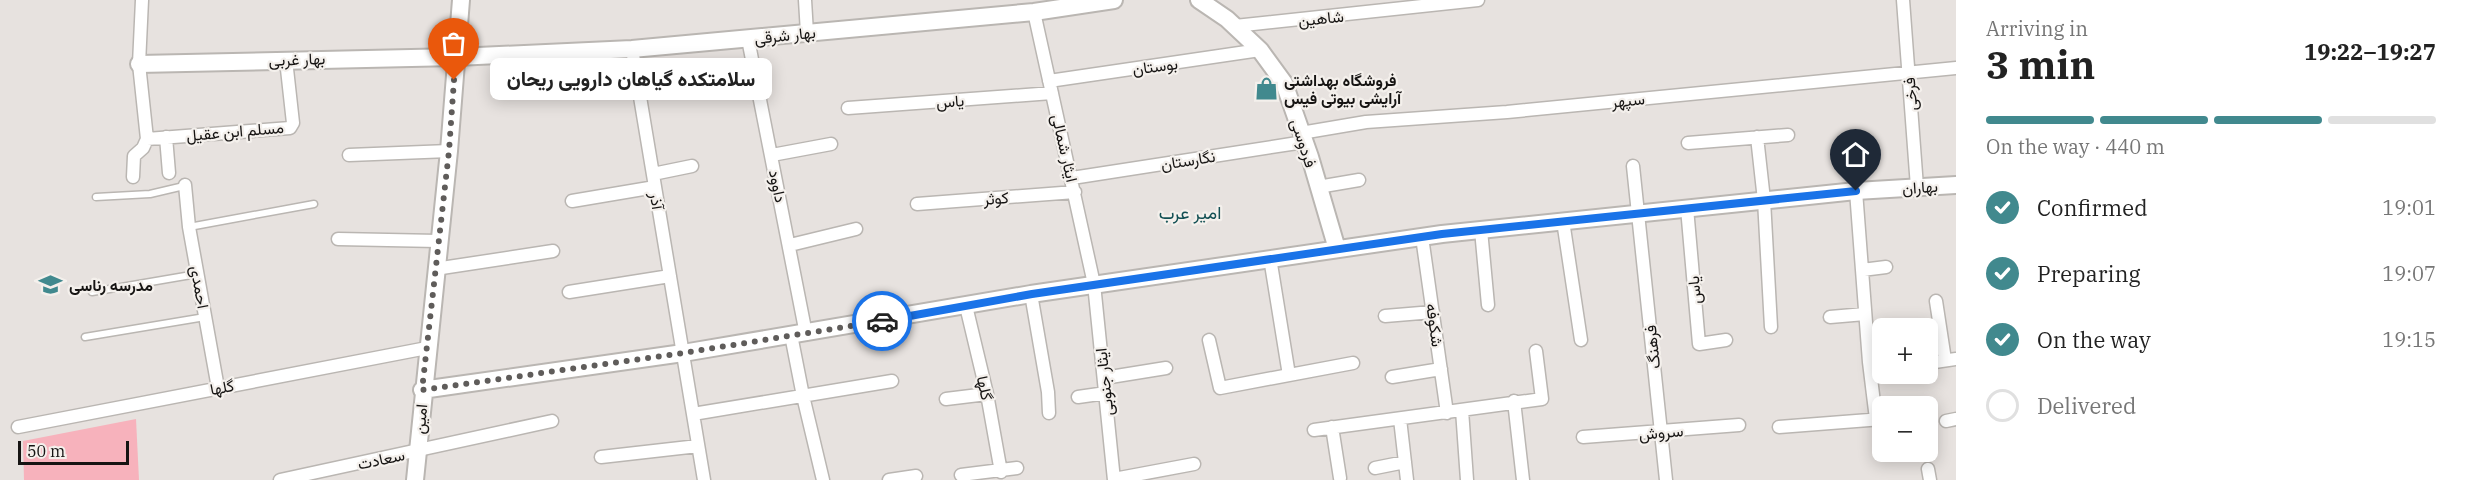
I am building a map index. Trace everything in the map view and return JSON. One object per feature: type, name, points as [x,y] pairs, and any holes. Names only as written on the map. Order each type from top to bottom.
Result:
[{"type":"street","points":[[133,177],[134,156],[143,148],[147,139],[139,64],[142,0]]},
{"type":"street","name":"امین","points":[[415,480],[422,390],[449,151],[461,0]]},
{"type":"street","points":[[805,0],[807,33]]},
{"type":"street","name":"بهار شرقی","points":[[456,57],[632,49],[748,39],[1034,12],[1107,0]]},
{"type":"street","name":"فردوسی","points":[[1199,0],[1235,26],[1260,50],[1284,83],[1337,249]]},
{"type":"street","name":"شاهین","points":[[1235,26],[1478,0]]},
{"type":"street","name":"فرخی","points":[[1904,0],[1917,187]]},
{"type":"street","name":"ایثار شمالی","points":[[1034,12],[1094,284]]},
{"type":"street","name":"داوود","points":[[748,39],[790,245],[803,396],[822,480]]},
{"type":"street","name":"آذر","points":[[632,49],[705,480]]},
{"type":"street","name":"بوستان","points":[[1051,87],[1260,50]]},
{"type":"street","name":"بهار غربی","points":[[139,64],[456,57]]},
{"type":"street","name":"مسلم ابن عقیل","points":[[147,139],[290,128],[293,123],[286,60]]},
{"type":"street","name":"سپهر","points":[[1303,137],[1366,122],[1508,112],[1956,68]]},
{"type":"street","name":"یاس","points":[[848,108],[1051,87]]},
{"type":"street","points":[[1688,143],[1788,135]]},
{"type":"street","points":[[166,137],[169,173]]},
{"type":"street","name":"نگارستان","points":[[1072,178],[1303,137]]},
{"type":"street","points":[[1757,137],[1764,200],[1771,327]]},
{"type":"street","points":[[772,155],[831,144]]},
{"type":"street","points":[[349,155],[449,151]]},
{"type":"street","points":[[652,174],[692,165]]},
{"type":"street","name":"فرهنگ","points":[[1633,166],[1665,480]]},
{"type":"street","points":[[1318,187],[1359,180]]},
{"type":"street","name":"احمدی","points":[[185,185],[189,227],[218,388]]},
{"type":"street","name":"بهاران","points":[[422,390],[799,335],[1094,284],[1422,237],[1856,191],[1956,185]]},
{"type":"street","points":[[572,201],[655,187]]},
{"type":"street","points":[[1856,191],[1865,314],[1876,396]]},
{"type":"street","name":"کوثر","points":[[916,204],[1074,192]]},
{"type":"street","name":"یاس","points":[[1688,208],[1698,344],[1726,340]]},
{"type":"street","points":[[1563,221],[1581,340]]},
{"type":"street","points":[[790,245],[856,229]]},
{"type":"street","points":[[1481,230],[1488,305]]},
{"type":"street","name":"شکوفه","points":[[1422,237],[1447,413]]},
{"type":"street","points":[[338,238],[438,241]]},
{"type":"street","points":[[435,269],[553,251]]},
{"type":"street","points":[[1270,258],[1289,375]]},
{"type":"street","points":[[1862,270],[1886,267]]},
{"type":"street","points":[[569,292],[670,276]]},
{"type":"street","name":"ایثار جنوبی","points":[[1094,284],[1114,480]]},
{"type":"street","points":[[1032,294],[1048,392],[1049,413]]},
{"type":"street","points":[[1936,302],[1953,360],[1938,362]]},
{"type":"street","name":"گلها","points":[[966,306],[987,394],[1001,472]]},
{"type":"street","points":[[1385,316],[1433,312]]},
{"type":"street","points":[[1830,317],[1865,314]]},
{"type":"street","points":[[1209,340],[1220,388],[1353,363]]},
{"type":"street","name":"گلها","points":[[18,427],[427,348]]},
{"type":"street","points":[[1314,430],[1542,399],[1536,351]]},
{"type":"street","points":[[1104,378],[1166,368]]},
{"type":"street","points":[[1392,377],[1441,369]]},
{"type":"street","points":[[693,414],[892,381]]},
{"type":"street","points":[[1078,397],[1106,393]]},
{"type":"street","points":[[946,399],[987,394]]},
{"type":"street","points":[[1514,401],[1523,480]]},
{"type":"street","points":[[1462,410],[1467,480]]},
{"type":"street","points":[[1400,419],[1407,480]]},
{"type":"street","points":[[1779,427],[1872,420]]},
{"type":"street","name":"سعادت","points":[[280,480],[552,421]]},
{"type":"street","name":"سروش","points":[[1583,437],[1739,425]]},
{"type":"street","points":[[1332,427],[1340,478]]},
{"type":"street","points":[[601,457],[698,446]]},
{"type":"street","points":[[1375,468],[1405,462]]},
{"type":"street","points":[[1114,480],[1194,464]]},
{"type":"street","points":[[961,475],[1001,472],[1017,468]]},
{"type":"street","points":[[889,480],[916,476]]},
{"type":"lane","points":[[96,197],[150,194],[185,185]]},
{"type":"lane","points":[[189,227],[314,204]]},
{"type":"lane","points":[[92,292],[198,274]]},
{"type":"lane","points":[[85,337],[206,317]]},
{"type":"shaded area","points":[[136,419],[139,480],[24,480],[23,441]]},
{"type":"way so far","points":[[454,80],[449,151],[422,390],[683,353],[882,321]]},
{"type":"place","name":"سلامتکده گیاهان دارویی ریحان","points":[[454,80]]},
{"type":"place","name":"فروشگاه بهداشتی آرایشی بیوتی فیس","points":[[1266,89]]},
{"type":"place","name":"مدرسه رناسی","points":[[51,285]]},
{"type":"district","name":"امیر عرب","points":[[1190,212]]},
{"type":"route","points":[[882,321],[1032,294],[1442,234],[1856,191]]}]
